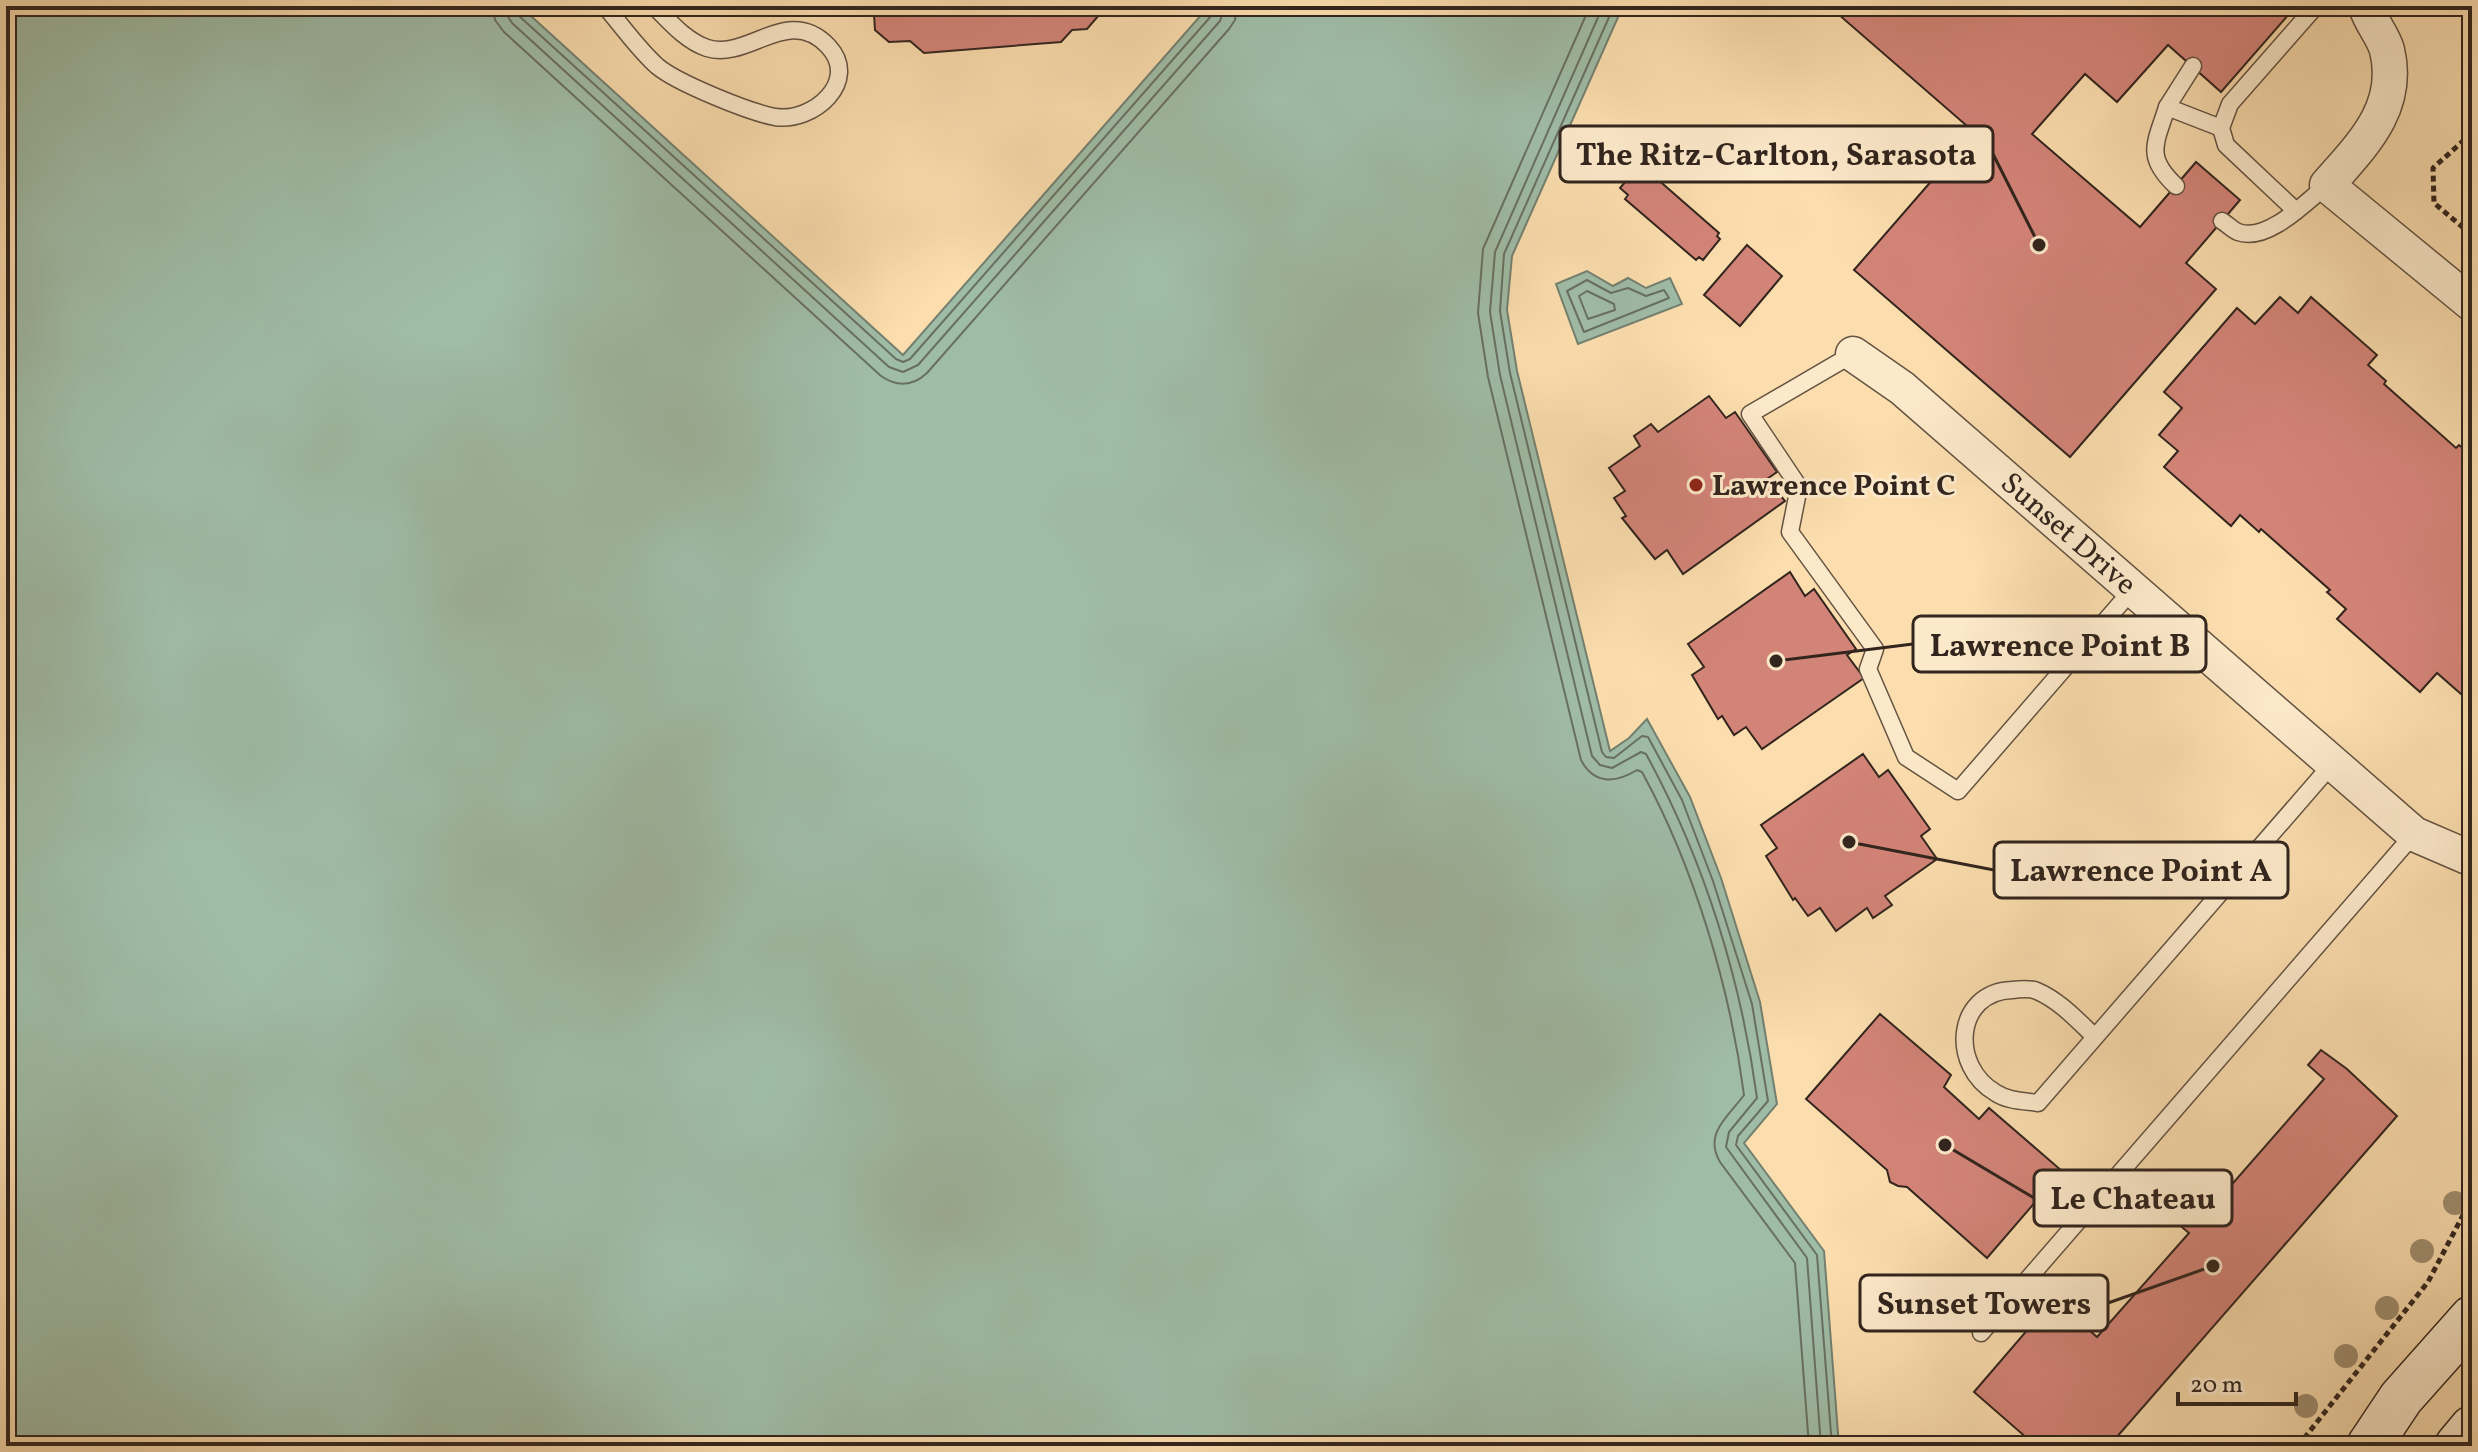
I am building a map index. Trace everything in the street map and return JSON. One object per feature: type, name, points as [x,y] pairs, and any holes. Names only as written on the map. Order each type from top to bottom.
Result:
[{"type":"main road","points":[[2369,1446],[2401,1398],[2472,1318]]},
{"type":"main road","points":[[2457,1446],[2472,1428]]},
{"type":"street","points":[[2364,6],[2387,49],[2390,93],[2368,139],[2327,185],[2472,304]]},
{"type":"street","name":"Sunset Drive","points":[[1853,354],[1902,388],[2414,834],[2472,859]]},
{"type":"lane","points":[[605,6],[646,55],[673,78],[770,116],[796,117],[809,113],[822,104],[836,84],[839,71],[837,58],[829,47],[807,33],[783,31],[728,50],[716,50],[691,40],[654,6]]},
{"type":"lane","points":[[2296,211],[2226,145],[2221,128],[2230,104],[2316,6]]},
{"type":"lane","points":[[2176,186],[2160,171],[2154,149],[2167,107],[2193,66]]},
{"type":"lane","points":[[2167,107],[2221,128]]},
{"type":"lane","points":[[2222,221],[2238,232],[2262,233],[2296,211],[2327,185]]},
{"type":"lane","points":[[1853,354],[1750,414],[1799,487],[1790,532],[1875,649],[1868,669],[1906,757],[1958,791],[2133,589]]},
{"type":"lane","points":[[2095,1037],[2060,1004],[2034,989],[1999,990],[1985,997],[1974,1010],[1964,1035],[1965,1056],[1978,1078],[1996,1094],[2038,1103],[2333,763]]},
{"type":"lane","points":[[1981,1333],[2414,834]]},
{"type":"path","points":[[2472,133],[2433,168],[2434,203],[2472,235]]},
{"type":"path","points":[[2298,1446],[2428,1282],[2472,1198]]},
{"type":"water","points":[[6,6],[520,6],[903,355],[1209,6],[1623,6],[1512,256],[1507,310],[1517,371],[1610,751],[1629,738],[1647,719],[1690,797],[1721,878],[1760,1002],[1777,1104],[1744,1143],[1824,1251],[1839,1446],[6,1446]]},
{"type":"water","points":[[1587,271],[1613,286],[1628,278],[1646,288],[1670,278],[1682,304],[1578,344],[1556,284]]},
{"type":"building","points":[[865,6],[1122,6],[1116,13],[1099,15],[1087,29],[1072,30],[1061,42],[924,53],[910,41],[889,42],[875,30],[874,14]]},
{"type":"building","points":[[1845,6],[2296,6],[2221,92],[2168,45],[2117,102],[2085,74],[2032,134],[2140,227],[2196,162],[2240,200],[2186,263],[2216,289],[2070,457],[1854,270],[1974,132],[1838,14]]},
{"type":"building","points":[[1637,168],[1645,175],[1648,171],[1719,233],[1717,236],[1720,239],[1703,260],[1699,257],[1696,260],[1625,199],[1628,195],[1620,188]]},
{"type":"building","points":[[1747,245],[1782,276],[1740,326],[1704,295]]},
{"type":"building","points":[[2280,297],[2298,313],[2311,297],[2377,355],[2368,365],[2386,381],[2384,384],[2456,448],[2459,445],[2472,456],[2472,697],[2469,701],[2437,673],[2420,692],[2337,619],[2346,609],[2327,592],[2330,590],[2261,529],[2259,532],[2240,515],[2231,526],[2164,467],[2178,451],[2159,435],[2182,408],[2164,392],[2237,308],[2255,324]]},
{"type":"building","name":"Lawrence Point C","points":[[1709,396],[1726,418],[1735,412],[1777,472],[1767,479],[1785,501],[1683,574],[1667,550],[1655,559],[1622,518],[1626,516],[1614,498],[1625,491],[1609,468],[1640,446],[1634,436],[1651,424],[1658,432]]},
{"type":"building","points":[[1790,572],[1805,596],[1814,589],[1856,649],[1847,655],[1864,678],[1762,749],[1746,727],[1734,735],[1722,716],[1718,719],[1692,675],[1704,667],[1688,644]]},
{"type":"building","points":[[1863,754],[1879,777],[1888,770],[1930,829],[1921,836],[1937,859],[1885,896],[1892,905],[1873,918],[1867,908],[1836,931],[1820,908],[1808,916],[1795,898],[1793,900],[1766,856],[1777,848],[1761,825]]},
{"type":"building","points":[[1880,1014],[1951,1075],[1944,1087],[1979,1119],[1989,1108],[2062,1171],[1987,1258],[1907,1187],[1890,1182],[1887,1170],[1806,1099]]},
{"type":"building","points":[[2321,1050],[2347,1069],[2397,1116],[2109,1446],[2036,1446],[1974,1392],[2054,1299],[2097,1337],[2189,1233],[2166,1214],[2191,1186],[2213,1206],[2324,1079],[2308,1065]]},
{"type":"place","name":"The Ritz-Carlton, Sarasota","points":[[2039,245]]},
{"type":"place","name":"Lawrence Point C","points":[[1696,485]]},
{"type":"place","name":"Lawrence Point B","points":[[1776,661]]},
{"type":"place","name":"Lawrence Point A","points":[[1849,842]]},
{"type":"place","name":"Le Chateau","points":[[1945,1145]]},
{"type":"place","name":"Sunset Towers","points":[[2213,1266]]}]
